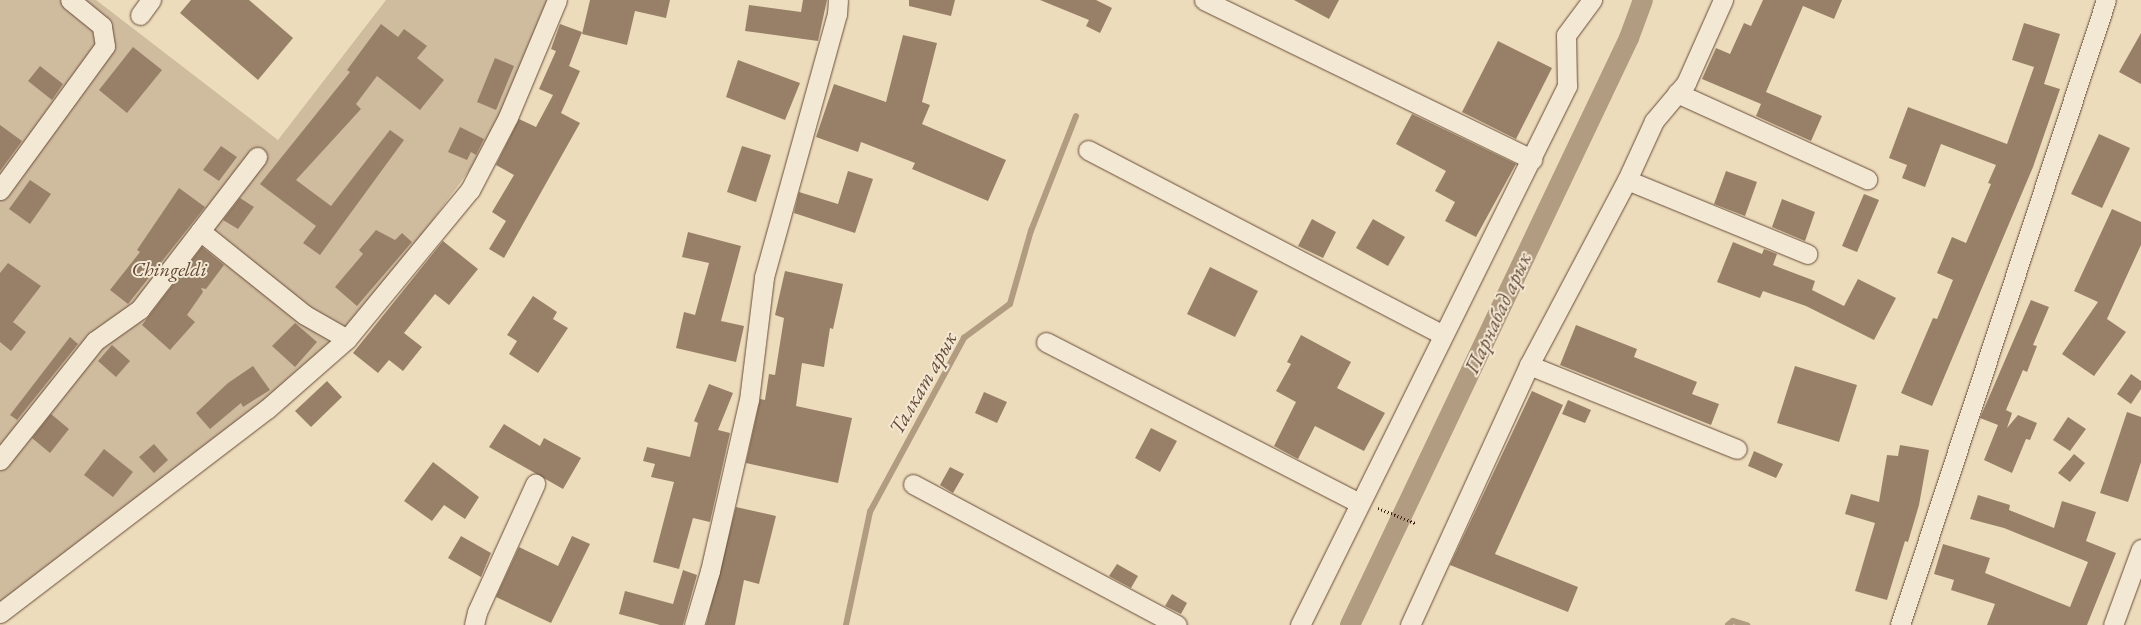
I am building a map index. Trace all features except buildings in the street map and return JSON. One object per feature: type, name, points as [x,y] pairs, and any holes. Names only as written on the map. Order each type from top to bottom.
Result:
[{"type":"street","points":[[0,190],[105,46],[99,22],[70,0]]},
{"type":"street","points":[[140,15],[151,0]]},
{"type":"street","points":[[0,613],[267,409],[347,339],[470,190],[508,117],[557,0]]},
{"type":"street","points":[[694,625],[710,571],[749,400],[764,277],[837,14],[838,0]]},
{"type":"street","points":[[1204,0],[1532,159]]},
{"type":"street","points":[[1300,625],[1567,86],[1566,36],[1592,0]]},
{"type":"street","points":[[1410,625],[1529,365],[1627,180],[1654,121],[1686,83],[1723,0]]},
{"type":"street","points":[[1900,625],[2106,0]]},
{"type":"street","points":[[1677,93],[1867,179]]},
{"type":"street","points":[[1088,150],[1443,335]]},
{"type":"street","points":[[0,460],[95,341],[140,309],[257,157]]},
{"type":"street","points":[[1627,180],[1807,254]]},
{"type":"street","points":[[200,231],[305,315],[347,339]]},
{"type":"street","points":[[1046,342],[1359,503]]},
{"type":"street","points":[[1529,365],[1737,449]]},
{"type":"street","points":[[474,625],[477,612],[535,484]]},
{"type":"street","points":[[912,484],[1177,625]]},
{"type":"street","points":[[2113,625],[2141,549]]},
{"type":"path","points":[[1381,509],[1415,523]]},
{"type":"green space","name":"Chingeldi","points":[[0,0],[96,0],[278,140],[386,0],[560,0],[477,160],[375,298],[267,409],[0,611]]},
{"type":"waterway","name":"Парнабад арык","points":[[1350,625],[1629,38],[1643,0]]},
{"type":"waterway","name":"Талкат арык","points":[[846,625],[870,512],[964,338],[1010,304],[1031,231],[1076,116]]},
{"type":"waterway","points":[[1728,625],[1733,621],[1747,625]]}]
